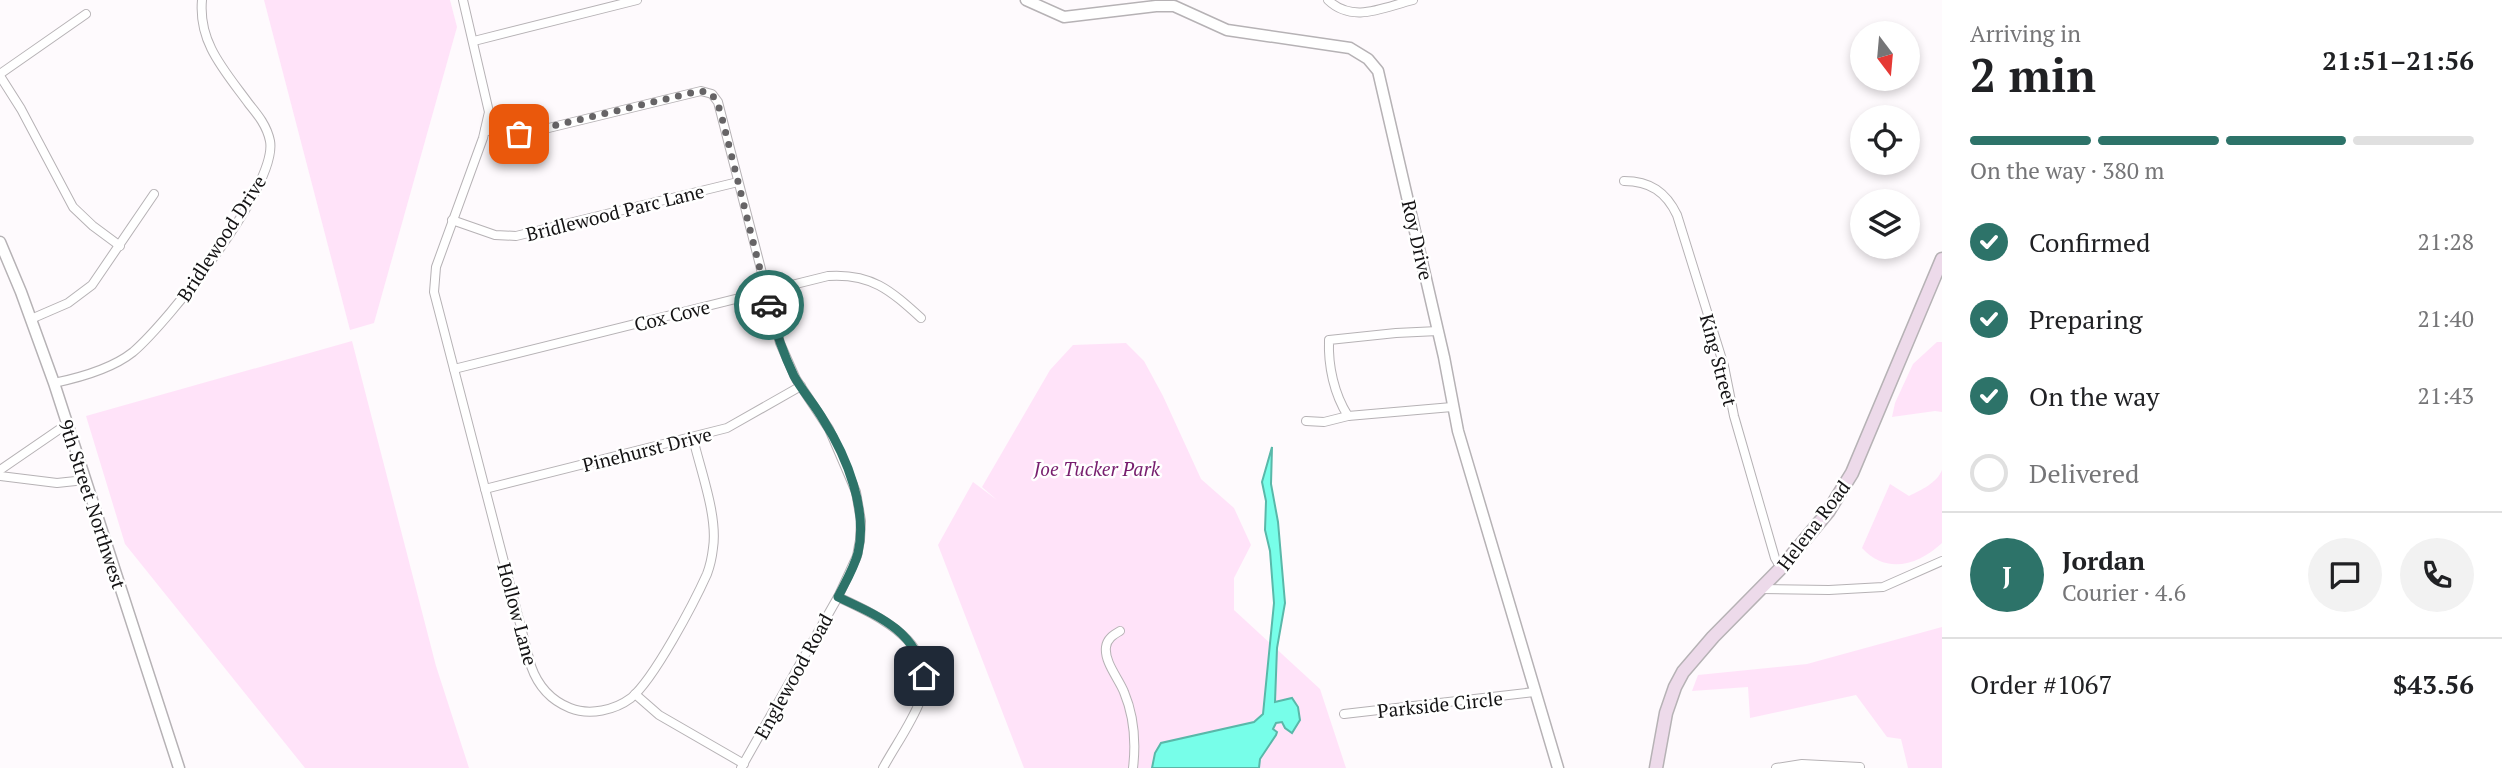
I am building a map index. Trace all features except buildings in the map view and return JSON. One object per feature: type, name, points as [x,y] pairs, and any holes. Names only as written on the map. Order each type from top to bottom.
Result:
[{"type":"main road","name":"Helena Road","points":[[1656,768],[1666,713],[1684,671],[1692,659],[1782,568],[1828,512],[1852,473],[1942,259]]},
{"type":"street","name":"Bridlewood Drive","points":[[54,383],[100,369],[123,358],[161,324],[203,272],[252,197],[266,169],[271,153],[268,134],[260,117],[207,41],[201,20],[202,0]]},
{"type":"street","name":"Hollow Lane","points":[[463,0],[489,112],[436,268],[433,286],[531,666],[541,687],[558,702],[582,711],[597,711],[617,706],[635,694],[653,672],[708,573],[714,544],[712,519],[693,438]]},
{"type":"street","points":[[474,41],[637,0]]},
{"type":"street","name":"Roy Drive","points":[[1026,0],[1064,17],[1174,6],[1227,30],[1350,48],[1373,64],[1381,78],[1438,331],[1452,407],[1473,487],[1558,768]]},
{"type":"street","points":[[1328,0],[1337,8],[1352,13],[1413,0]]},
{"type":"street","points":[[86,14],[0,75],[73,206],[93,226],[120,246]]},
{"type":"street","name":"Englewood Road","points":[[485,130],[504,134],[528,133],[691,93],[707,92],[718,102],[780,343],[801,386],[836,443],[860,506],[862,521],[857,556],[838,597],[742,766]]},
{"type":"street","name":"King Street","points":[[1624,181],[1641,182],[1658,190],[1667,198],[1676,215],[1724,366],[1734,416],[1775,558],[1782,568]]},
{"type":"street","name":"Bridlewood Parc Lane","points":[[452,220],[495,235],[516,236],[738,182]]},
{"type":"street","points":[[31,319],[68,303],[99,278],[154,194]]},
{"type":"street","name":"9th Street Northwest","points":[[0,243],[54,383],[178,768]]},
{"type":"street","name":"Cox Cove","points":[[454,369],[828,276],[853,276],[886,288],[920,318]]},
{"type":"street","points":[[1348,416],[1338,398],[1334,382],[1329,358],[1329,340],[1438,331]]},
{"type":"street","name":"Pinehurst Drive","points":[[485,489],[693,438],[742,422],[801,386]]},
{"type":"street","points":[[1306,421],[1324,422],[1348,416],[1452,407]]},
{"type":"street","points":[[0,470],[67,424]]},
{"type":"street","points":[[0,477],[57,483],[85,480]]},
{"type":"street","points":[[1761,589],[1829,590],[1883,587],[1942,561]]},
{"type":"street","points":[[838,597],[902,633],[922,663],[924,687],[920,700],[883,768]]},
{"type":"street","points":[[1120,631],[1110,638],[1106,649],[1108,660],[1129,708],[1134,736],[1133,768]]},
{"type":"street","name":"Parkside Circle","points":[[1344,714],[1534,692]]},
{"type":"street","points":[[635,694],[659,715],[742,766]]},
{"type":"street","points":[[1776,768],[1802,764],[1860,767]]},
{"type":"green space","points":[[264,0],[450,0],[457,27],[374,323],[350,330]]},
{"type":"green space","points":[[352,341],[436,666],[469,768],[305,768],[125,544],[86,416]]},
{"type":"green space","points":[[1937,342],[1942,342],[1942,412],[1892,417],[1895,403],[1913,364]]},
{"type":"green space","name":"Joe Tucker Park","points":[[1126,343],[1144,361],[1201,479],[1234,508],[1251,545],[1234,578],[1234,610],[1320,689],[1346,768],[1024,768],[938,545],[973,482],[997,500],[982,487],[1050,370],[1073,345]]},
{"type":"green space","points":[[1942,470],[1942,543],[1923,557],[1902,564],[1882,562],[1862,548],[1890,484],[1909,496],[1933,482]]},
{"type":"green space","points":[[1942,627],[1942,768],[1908,768],[1901,739],[1887,737],[1856,695],[1750,718],[1748,687],[1692,691],[1698,675],[1807,664]]},
{"type":"shaded area","points":[[1272,447],[1271,484],[1278,522],[1285,603],[1277,648],[1275,702],[1292,698],[1298,707],[1300,720],[1292,733],[1282,722],[1276,723],[1273,729],[1277,732],[1276,735],[1260,759],[1259,768],[1152,768],[1155,753],[1161,743],[1254,722],[1263,714],[1274,603],[1270,551],[1265,530],[1266,501],[1262,482]]},
{"type":"way so far","points":[[519,134],[691,93],[701,91],[712,94],[718,102],[769,305]]},
{"type":"route","points":[[769,305],[789,366],[829,429],[860,506],[862,521],[857,556],[838,597],[895,627],[909,639],[922,663],[924,676]]}]
